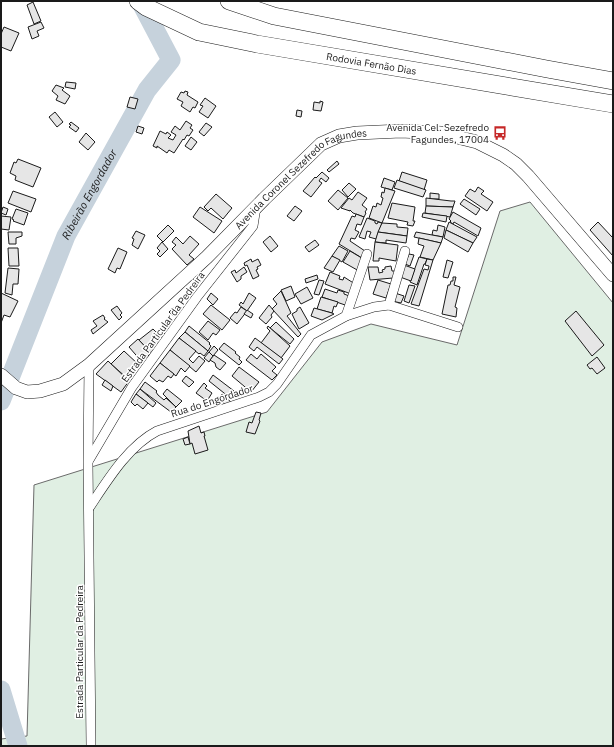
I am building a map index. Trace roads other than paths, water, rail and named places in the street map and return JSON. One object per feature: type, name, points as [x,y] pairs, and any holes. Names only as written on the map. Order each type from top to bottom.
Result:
[{"type":"highway","name":"Rodovia Fernão Dias","points":[[138,1],[146,7],[206,34],[376,65],[613,104]]},
{"type":"highway","points":[[232,3],[274,16],[608,77]]},
{"type":"main road","name":"Avenida Coronel Sezefredo Fagundes","points":[[1,375],[16,388],[27,392],[35,392],[63,384],[89,365],[207,257],[321,144],[339,136],[357,133],[401,131],[441,133],[477,142],[503,155],[516,164],[528,176],[613,275]]},
{"type":"street","name":"Estrada Particular da Pedreira","points":[[88,462],[132,387],[197,297],[253,226],[256,207]]},
{"type":"street","points":[[389,305],[405,251]]},
{"type":"street","points":[[346,316],[367,254]]},
{"type":"street","name":"Rua do Engordador","points":[[89,508],[112,473],[146,437],[157,431],[259,397],[269,392],[277,384],[311,335],[346,316],[374,307],[389,305],[458,327]]},
{"type":"street","name":"Estrada Particular da Pedreira","points":[[89,365],[88,462],[90,746]]},
{"type":"waterway","name":"Ribeirão Engordador","points":[[1,401],[66,236],[147,90],[171,60],[140,1]]},
{"type":"waterway","name":"Ribeirão Engordador","points":[[1,690],[18,746]]},
{"type":"place","name":"Avenida Cel. Sezefredo Fagundes, 17004","points":[[500,133]]}]
